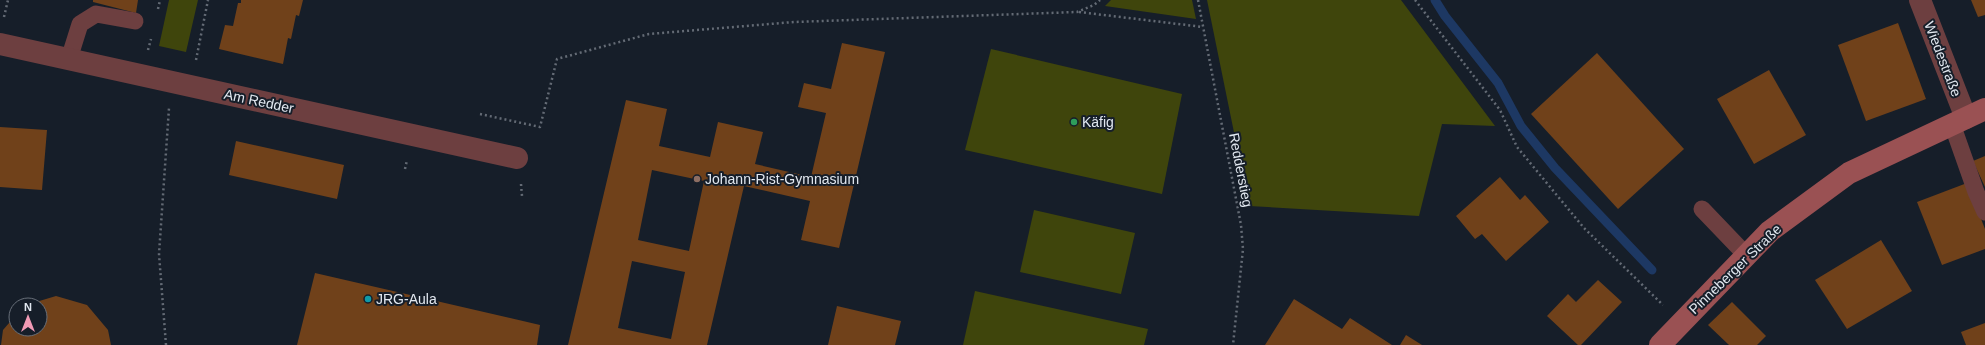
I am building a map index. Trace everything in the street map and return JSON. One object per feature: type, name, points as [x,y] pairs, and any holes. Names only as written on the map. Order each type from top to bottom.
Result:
[{"type":"main road","name":"Pinneberger Straße","points":[[1660,345],[1680,322],[1770,231],[1849,173],[1968,117]]},
{"type":"street","name":"Wiedestraße","points":[[1920,0],[1968,117]]},
{"type":"street","name":"Am Redder","points":[[0,44],[518,158]]},
{"type":"lane","points":[[69,59],[80,24],[96,14],[135,21]]},
{"type":"lane","points":[[1968,117],[1976,192],[1985,212]]},
{"type":"lane","points":[[1702,209],[1746,255]]},
{"type":"path","points":[[166,345],[159,254],[180,84],[208,0]]},
{"type":"path","points":[[1077,12],[1094,5],[1100,0]]},
{"type":"path","name":"Redderstieg","points":[[1198,0],[1241,226],[1243,249],[1233,345]]},
{"type":"path","points":[[1415,0],[1500,110],[1517,146],[1584,228],[1680,322]]},
{"type":"path","points":[[480,114],[540,127],[557,59],[649,34],[794,22],[1077,12],[1204,27]]},
{"type":"green space","points":[[169,0],[198,0],[186,52],[159,46]]},
{"type":"green space","points":[[1111,0],[1192,0],[1196,19],[1105,6]]},
{"type":"green space","points":[[1207,0],[1401,0],[1495,126],[1442,124],[1419,216],[1249,206]]},
{"type":"green space","name":"Käfig","points":[[991,49],[1182,94],[1162,194],[965,150]]},
{"type":"green space","points":[[1034,210],[1135,233],[1121,294],[1020,272]]},
{"type":"green space","points":[[975,291],[1148,329],[1144,345],[963,345]]},
{"type":"building","points":[[93,0],[138,0],[136,13],[93,2]]},
{"type":"building","points":[[241,0],[303,0],[299,16],[296,15],[291,39],[288,38],[283,64],[219,49],[225,25],[233,26],[238,3],[241,3]]},
{"type":"building","points":[[1971,0],[1985,0],[1985,15],[1978,17]]},
{"type":"building","points":[[1898,23],[1926,99],[1866,121],[1838,45]]},
{"type":"building","points":[[842,43],[885,52],[839,248],[801,240],[810,201],[744,186],[707,345],[568,345],[626,100],[667,109],[659,146],[710,157],[718,122],[763,132],[755,164],[811,177],[826,113],[798,107],[804,83],[831,89]],"holes":[[[652,170],[704,181],[689,251],[638,240]],[[632,261],[685,272],[671,339],[618,328]]]},
{"type":"building","points":[[1597,53],[1684,149],[1618,209],[1531,114]]},
{"type":"building","points":[[1769,70],[1806,135],[1754,164],[1717,99]]},
{"type":"building","points":[[0,127],[47,130],[42,190],[0,187]]},
{"type":"building","points":[[236,141],[344,165],[337,199],[229,175]]},
{"type":"building","points":[[1985,156],[1985,187],[1973,161]]},
{"type":"building","points":[[1500,177],[1520,200],[1525,195],[1549,222],[1506,261],[1482,234],[1475,239],[1456,216]]},
{"type":"building","points":[[1967,183],[1985,229],[1985,249],[1942,265],[1917,202]]},
{"type":"building","points":[[1881,240],[1912,291],[1847,329],[1815,280]]},
{"type":"building","name":"JRG-Aula","points":[[315,273],[540,325],[537,345],[297,345]]},
{"type":"building","points":[[1598,280],[1622,302],[1581,345],[1578,345],[1547,316],[1568,294],[1576,302]]},
{"type":"building","points":[[56,296],[87,305],[108,330],[111,345],[1,345],[3,330],[8,324],[8,337],[48,337],[48,298]]},
{"type":"building","points":[[1294,299],[1342,329],[1350,318],[1392,345],[1265,345]]},
{"type":"building","points":[[1732,302],[1766,336],[1757,345],[1729,345],[1708,325]]},
{"type":"building","points":[[837,306],[901,321],[895,345],[828,345]]},
{"type":"building","points":[[1985,323],[1985,345],[1966,345],[1961,332]]},
{"type":"building","points":[[1406,335],[1422,345],[1400,345]]},
{"type":"waterway","points":[[1435,0],[1445,16],[1498,83],[1521,126],[1555,168],[1652,270]]},
{"type":"place","name":"Käfig","points":[[1074,122]]},
{"type":"place","name":"Johann-Rist-Gymnasium","points":[[697,179]]},
{"type":"place","name":"JRG-Aula","points":[[368,299]]}]
